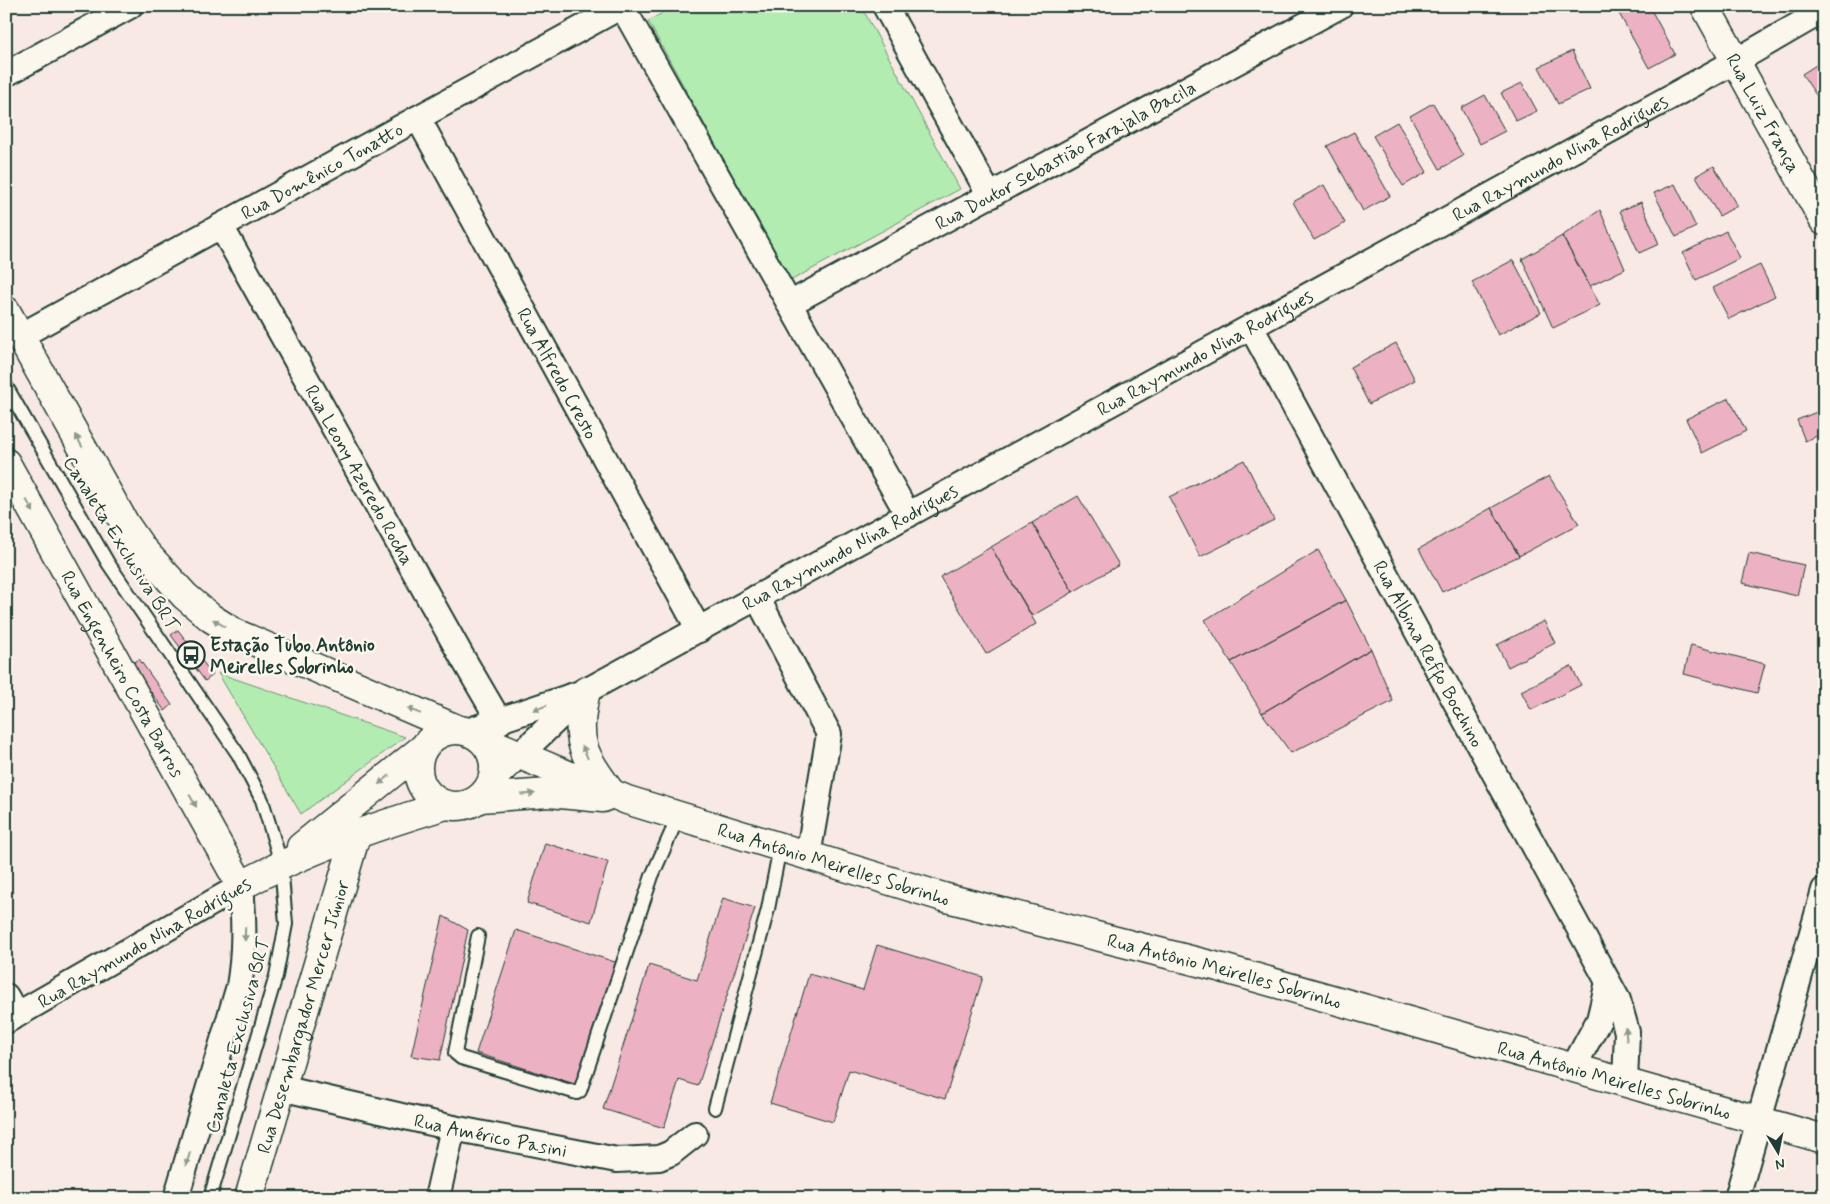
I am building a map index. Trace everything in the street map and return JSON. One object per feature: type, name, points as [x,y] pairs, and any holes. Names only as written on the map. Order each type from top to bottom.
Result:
[{"type":"street","points":[[6,74],[130,6]]},
{"type":"street","points":[[622,6],[908,515]]},
{"type":"street","name":"Rua Domênico Tonatto","points":[[20,336],[622,6]]},
{"type":"street","points":[[885,6],[990,196]]},
{"type":"street","name":"Rua Doutor Sebastião Farajala Bacila","points":[[789,304],[1340,6]]},
{"type":"street","name":"Rua Luiz França","points":[[1705,6],[1824,221]]},
{"type":"street","name":"Rua Raymundo Nina Rodrigues","points":[[476,730],[586,691],[1736,62],[1824,10]]},
{"type":"street","name":"Rua Alfredo Cresto","points":[[418,118],[699,630]]},
{"type":"street","name":"Rua Leony Azeredo Rocha","points":[[221,226],[461,655],[476,730]]},
{"type":"street","points":[[6,311],[20,336]]},
{"type":"street","name":"Rua Albina Reffo Bocchino","points":[[1251,327],[1608,982],[1620,1008],[1627,1032],[1625,1083]]},
{"type":"street","name":"Rua Antônio Meirelles Sobrinho","points":[[20,336],[125,524],[149,557],[185,596],[211,618],[264,648],[476,730],[520,755],[619,797],[981,908],[1222,968],[1824,1140]]},
{"type":"street","name":"Rua Engenheiro Costa Barros","points":[[6,463],[241,886]]},
{"type":"street","points":[[757,597],[829,734],[808,856]]},
{"type":"street","points":[[586,691],[580,717],[580,738],[595,771],[619,797]]},
{"type":"street","name":"Rua Raymundo Nina Rodrigues","points":[[486,789],[586,691]]},
{"type":"street","points":[[449,730],[476,730],[488,746],[495,769],[486,789],[464,805],[446,805],[427,793],[420,783],[417,772],[418,760],[422,749],[429,740],[449,730]]},
{"type":"street","name":"Rua Raymundo Nina Rodrigues","points":[[10,1010],[281,863],[422,749]]},
{"type":"street","name":"Rua Antônio Meirelles Sobrinho","points":[[486,789],[619,797]]},
{"type":"street","name":"Rua Raymundo Nina Rodrigues","points":[[281,863],[356,835],[446,805]]},
{"type":"street","name":"Rua Desembargador Mercer Júnior","points":[[249,1198],[356,835]]},
{"type":"street","points":[[176,1198],[239,986],[244,956],[245,926],[241,886]]},
{"type":"street","points":[[1737,1198],[1824,890]]},
{"type":"street","points":[[1573,1068],[1598,1020],[1608,982]]},
{"type":"street","name":"Rua Américo Pasini","points":[[281,1088],[453,1128],[617,1160],[641,1161],[659,1158],[670,1153],[696,1134]]},
{"type":"street","points":[[437,1198],[453,1128]]},
{"type":"lane","name":"Canaleta Exclusiva BRT","points":[[6,386],[108,563],[238,754],[262,800],[281,863],[286,924],[276,976],[210,1198]]},
{"type":"lane","points":[[478,936],[455,1053],[461,1058],[577,1093],[580,1091],[652,876],[679,815]]},
{"type":"lane","points":[[715,1108],[768,909],[780,847]]},
{"type":"green space","points":[[675,6],[861,6],[960,189],[790,281],[648,21]]},
{"type":"green space","points":[[218,673],[405,737],[301,814]]},
{"type":"building","points":[[1615,6],[1649,6],[1675,54],[1649,68]]},
{"type":"building","points":[[1572,51],[1590,89],[1558,104],[1539,67]]},
{"type":"building","points":[[1824,60],[1824,107],[1802,74]]},
{"type":"building","points":[[1522,83],[1537,111],[1516,121],[1501,93]]},
{"type":"building","points":[[1485,95],[1505,131],[1480,144],[1461,108]]},
{"type":"building","points":[[1433,103],[1463,156],[1440,169],[1410,116]]},
{"type":"building","points":[[1397,122],[1427,172],[1403,186],[1373,136]]},
{"type":"building","points":[[1354,132],[1390,196],[1363,211],[1327,146]]},
{"type":"building","points":[[1714,166],[1737,206],[1719,216],[1696,176]]},
{"type":"building","points":[[1675,184],[1696,227],[1676,237],[1654,193]]},
{"type":"building","points":[[1324,185],[1345,223],[1314,240],[1293,202]]},
{"type":"building","points":[[1641,202],[1659,244],[1639,253],[1620,211]]},
{"type":"building","points":[[1600,210],[1625,269],[1590,286],[1562,236]]},
{"type":"building","points":[[1726,231],[1740,258],[1696,280],[1683,253]]},
{"type":"building","points":[[1562,236],[1600,305],[1553,328],[1522,259]]},
{"type":"building","points":[[1513,260],[1541,313],[1498,335],[1472,282]]},
{"type":"building","points":[[1760,265],[1775,296],[1729,319],[1713,288]]},
{"type":"building","points":[[1396,343],[1415,380],[1369,404],[1350,367]]},
{"type":"building","points":[[1729,398],[1746,431],[1702,453],[1686,419]]},
{"type":"building","points":[[1824,409],[1824,433],[1805,441],[1797,420]]},
{"type":"building","points":[[1244,460],[1274,520],[1200,557],[1169,497]]},
{"type":"building","points":[[1549,476],[1579,524],[1519,556],[1491,508]]},
{"type":"building","points":[[1078,496],[1119,565],[1073,592],[1032,523]]},
{"type":"building","points":[[1491,508],[1519,556],[1442,592],[1419,549]]},
{"type":"building","points":[[1032,523],[1073,592],[1032,616],[991,547]]},
{"type":"building","points":[[991,547],[1036,624],[986,654],[940,577]]},
{"type":"building","points":[[1318,550],[1346,600],[1231,662],[1205,620]]},
{"type":"building","points":[[1749,553],[1804,565],[1797,596],[1742,583]]},
{"type":"building","points":[[1346,600],[1371,649],[1262,713],[1231,662]]},
{"type":"building","points":[[1544,621],[1555,643],[1508,667],[1497,645]]},
{"type":"building","name":"Estação Tubo Antônio Meirelles Sobrinho","points":[[178,630],[213,675],[205,681],[171,635]]},
{"type":"building","points":[[1691,645],[1765,664],[1757,693],[1684,674]]},
{"type":"building","points":[[1371,649],[1393,701],[1291,753],[1262,713]]},
{"type":"building","name":"Estação Tubo Antônio Meirelles Sobrinho","points":[[139,659],[172,705],[165,711],[131,665]]},
{"type":"building","points":[[1571,666],[1581,685],[1531,710],[1521,691]]},
{"type":"building","points":[[545,843],[608,862],[591,922],[527,903]]},
{"type":"building","points":[[723,898],[755,908],[698,1086],[679,1080],[664,1128],[603,1109],[649,965],[697,980]]},
{"type":"building","points":[[443,916],[468,930],[440,1060],[411,1056]]},
{"type":"building","points":[[516,930],[618,963],[578,1085],[476,1053]]},
{"type":"building","points":[[877,945],[983,977],[945,1099],[849,1070],[833,1122],[770,1103],[809,974],[863,990]]},
{"type":"place","name":"Estação Tubo Antônio Meirelles Sobrinho","points":[[191,655]]}]
